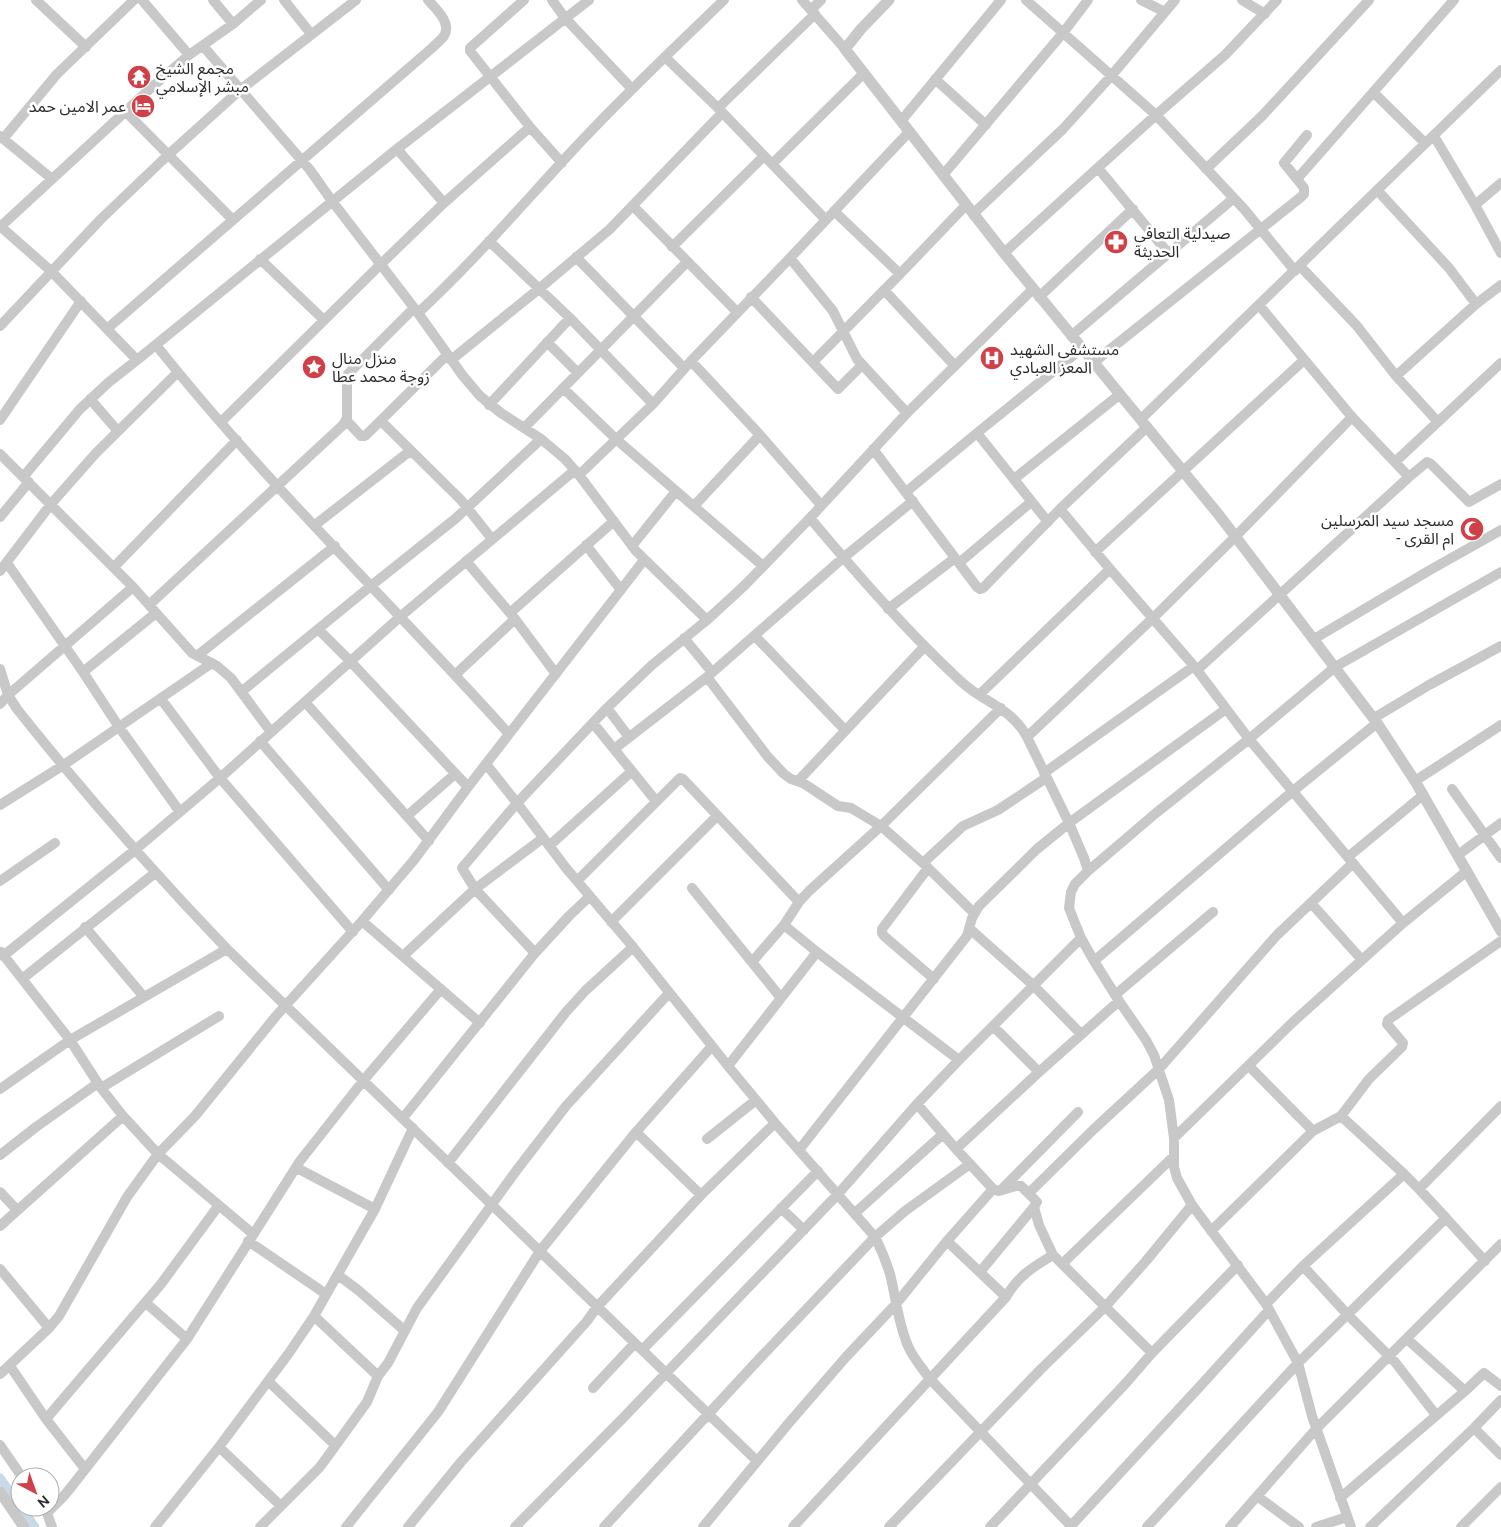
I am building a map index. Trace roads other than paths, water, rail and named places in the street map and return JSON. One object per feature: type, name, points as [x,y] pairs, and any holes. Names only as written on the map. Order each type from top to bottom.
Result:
[{"type":"street","points":[[36,0],[86,47]]},
{"type":"street","points":[[52,178],[1,137],[57,74],[134,0]]},
{"type":"street","points":[[142,0],[189,55]]},
{"type":"street","points":[[213,0],[233,24]]},
{"type":"street","points":[[137,360],[51,271],[0,226],[189,55],[233,24],[261,0]]},
{"type":"street","points":[[284,0],[311,34]]},
{"type":"street","points":[[0,326],[101,219],[240,90],[356,0]]},
{"type":"street","points":[[108,328],[432,48],[444,35],[446,29],[445,22],[428,0]]},
{"type":"street","points":[[524,0],[470,48],[471,53],[530,127],[562,163]]},
{"type":"street","points":[[552,0],[632,90]]},
{"type":"street","points":[[0,517],[80,409],[109,382],[397,149],[589,0]]},
{"type":"street","points":[[149,605],[343,425],[346,420],[348,374],[416,310],[451,282],[632,90],[724,0]]},
{"type":"street","points":[[802,0],[845,49],[1081,349],[1184,471],[1314,639],[1375,721],[1415,781],[1501,931]]},
{"type":"street","points":[[346,420],[363,436],[449,357],[540,288],[610,229],[813,12],[820,0]]},
{"type":"street","points":[[845,49],[889,0]]},
{"type":"street","points":[[901,121],[1001,0]]},
{"type":"street","points":[[1026,0],[1156,115],[1297,269],[1357,326],[1396,376],[1438,422]]},
{"type":"street","points":[[943,175],[1088,0]]},
{"type":"street","points":[[1141,0],[1165,12]]},
{"type":"street","points":[[813,362],[900,274],[969,209],[1063,129],[1112,75],[1175,0]]},
{"type":"street","points":[[1242,0],[1265,14]]},
{"type":"street","points":[[1004,253],[1156,115],[1225,56],[1277,0]]},
{"type":"street","points":[[1206,169],[1262,116],[1369,0]]},
{"type":"street","points":[[1297,179],[1454,0]]},
{"type":"street","points":[[204,46],[310,170],[480,396],[489,405],[541,439],[565,458],[644,560],[707,620]]},
{"type":"street","points":[[665,57],[826,220]]},
{"type":"street","points":[[873,449],[977,587],[983,588],[1259,306],[1501,70]]},
{"type":"street","points":[[772,164],[864,73]]},
{"type":"street","points":[[935,79],[986,124]]},
{"type":"street","points":[[1373,92],[1430,139],[1475,205],[1501,253]]},
{"type":"street","points":[[126,111],[168,156],[233,220]]},
{"type":"street","points":[[221,422],[444,203],[530,127]]},
{"type":"street","points":[[326,1294],[250,1237],[219,1205],[158,1154],[123,1116],[100,1086],[70,1040],[2,953],[135,850],[220,778],[401,616],[466,561],[617,440],[909,132]]},
{"type":"street","points":[[1093,362],[1304,194],[1304,188],[1284,163],[1307,136]]},
{"type":"street","points":[[397,149],[444,203]]},
{"type":"street","points":[[672,247],[764,156]]},
{"type":"street","points":[[1098,168],[1168,253]]},
{"type":"street","points":[[1475,205],[1501,183]]},
{"type":"street","points":[[1377,190],[1449,268],[1476,304]]},
{"type":"street","points":[[1071,336],[1234,198]]},
{"type":"street","points":[[633,206],[737,312]]},
{"type":"street","points":[[535,953],[474,889],[462,868],[464,865],[517,803],[607,708],[652,665],[707,620],[763,566],[907,413],[955,366],[1133,209]]},
{"type":"street","points":[[834,211],[900,274]]},
{"type":"street","points":[[489,241],[540,288],[653,404]]},
{"type":"street","points":[[576,257],[633,317],[687,364],[760,435],[821,506]]},
{"type":"street","points":[[790,258],[830,306],[862,366],[907,413]]},
{"type":"street","points":[[260,259],[324,320]]},
{"type":"street","points":[[524,428],[687,262]]},
{"type":"street","points":[[1396,376],[1476,304],[1501,285]]},
{"type":"street","points":[[884,290],[955,366]]},
{"type":"street","points":[[752,297],[838,390],[862,366]]},
{"type":"street","points":[[0,420],[81,301]]},
{"type":"street","points":[[1259,306],[1352,417],[1409,477]]},
{"type":"street","points":[[489,405],[570,318]]},
{"type":"street","points":[[548,342],[578,373]]},
{"type":"street","points":[[156,345],[278,486],[456,674],[509,734]]},
{"type":"street","points":[[906,492],[1081,349]]},
{"type":"street","points":[[1096,552],[1304,360]]},
{"type":"street","points":[[1396,462],[1501,363]]},
{"type":"street","points":[[178,372],[118,430],[52,504],[3,567],[65,646],[119,727],[180,812]]},
{"type":"street","points":[[563,388],[617,440],[763,566]]},
{"type":"street","points":[[1014,479],[1119,395]]},
{"type":"street","points":[[90,399],[118,430]]},
{"type":"street","points":[[1027,737],[1153,618],[1352,417]]},
{"type":"street","points":[[381,421],[468,508],[492,540]]},
{"type":"street","points":[[976,433],[1048,522]]},
{"type":"street","points":[[694,506],[760,435]]},
{"type":"street","points":[[242,692],[372,585],[447,527],[541,439]]},
{"type":"street","points":[[114,567],[237,440]]},
{"type":"street","points":[[315,525],[410,451]]},
{"type":"street","points":[[0,454],[134,587],[197,656],[222,670],[242,692],[271,732]]},
{"type":"street","points":[[934,979],[884,936],[882,929],[925,865],[963,826],[998,810],[1195,668],[1280,596],[1427,462],[1469,502],[1501,484]]},
{"type":"street","points":[[632,546],[676,491]]},
{"type":"street","points":[[614,749],[710,674],[843,558],[913,501]]},
{"type":"street","points":[[888,609],[957,560],[1032,502]]},
{"type":"street","points":[[1060,510],[1195,668],[1249,739],[1403,923]]},
{"type":"street","points":[[810,518],[888,609],[924,647],[961,682],[1001,708],[1017,722],[1027,737],[1069,822],[1088,871]]},
{"type":"street","points":[[456,674],[512,616],[614,521]]},
{"type":"street","points":[[1314,639],[1501,530]]},
{"type":"street","points":[[197,656],[334,546]]},
{"type":"street","points":[[586,546],[621,590]]},
{"type":"street","points":[[0,1374],[49,1328],[67,1305],[127,1197],[158,1154],[195,1116],[286,1004],[389,890],[429,841],[468,787],[644,560]]},
{"type":"street","points":[[466,561],[512,616],[556,674]]},
{"type":"street","points":[[979,695],[1110,570]]},
{"type":"street","points":[[1316,1527],[1349,1522],[1316,1429],[1298,1363],[1268,1307],[1192,1205],[1177,1178],[1173,1157],[1174,1138],[1169,1100],[1160,1068],[1146,1040],[1117,998],[1082,938],[1070,908],[1071,892],[1088,871],[1156,813],[1335,667],[1501,572]]},
{"type":"street","points":[[0,704],[8,695],[134,587]]},
{"type":"street","points":[[83,672],[156,613]]},
{"type":"street","points":[[318,630],[351,662],[468,787]]},
{"type":"street","points":[[755,636],[846,730]]},
{"type":"street","points":[[684,638],[772,762],[791,780],[804,783],[838,806],[851,808],[880,826],[925,865],[974,914]]},
{"type":"street","points":[[1094,961],[1375,721],[1429,685],[1501,646]]},
{"type":"street","points":[[798,781],[924,647]]},
{"type":"street","points":[[0,805],[62,766],[212,663]]},
{"type":"street","points":[[0,668],[8,695],[62,766],[155,873],[227,949],[286,1004],[363,1081],[757,1462]]},
{"type":"street","points":[[161,699],[220,778],[353,932]]},
{"type":"street","points":[[305,702],[429,841]]},
{"type":"street","points":[[607,708],[630,737]]},
{"type":"street","points":[[752,962],[784,925],[799,902],[1001,708]]},
{"type":"street","points":[[799,1150],[967,936],[974,914],[987,897],[1027,858],[1069,822],[1226,709]]},
{"type":"street","points":[[593,723],[656,800]]},
{"type":"street","points":[[1415,781],[1501,725]]},
{"type":"street","points":[[260,741],[389,890]]},
{"type":"street","points":[[486,764],[577,881],[633,947],[728,1066],[874,1237],[885,1259],[908,1347],[930,1379],[1071,1527],[1203,1383],[1303,1266],[1404,1174]]},
{"type":"street","points":[[403,956],[474,889],[546,842],[632,771]]},
{"type":"street","points":[[407,816],[455,774]]},
{"type":"street","points":[[577,881],[680,778],[799,902]]},
{"type":"street","points":[[1452,789],[1501,858]]},
{"type":"street","points":[[1029,1193],[1160,1068],[1278,935],[1311,903],[1350,860],[1423,796]]},
{"type":"street","points":[[611,922],[717,816]]},
{"type":"street","points":[[1458,855],[1501,823]]},
{"type":"street","points":[[0,881],[55,843]]},
{"type":"street","points":[[1174,1138],[1293,1022],[1403,923],[1467,871]]},
{"type":"street","points":[[22,979],[155,873]]},
{"type":"street","points":[[692,888],[781,998]]},
{"type":"street","points":[[403,1118],[535,953],[590,896]]},
{"type":"street","points":[[1311,903],[1362,960]]},
{"type":"street","points":[[956,1149],[1081,1034],[1117,998],[1213,912]]},
{"type":"street","points":[[362,921],[480,1023]]},
{"type":"street","points":[[784,925],[959,1060]]},
{"type":"street","points":[[85,927],[144,997]]},
{"type":"street","points":[[970,929],[1033,985],[1081,1034]]},
{"type":"street","points":[[515,1527],[804,1230],[959,1060],[1082,938]]},
{"type":"street","points":[[1211,1231],[1314,1131],[1341,1116],[1369,1079],[1403,1045],[1403,1042],[1387,1024],[1388,1020],[1501,941]]},
{"type":"street","points":[[448,1162],[570,1006],[633,947]]},
{"type":"street","points":[[2,1084],[70,1040],[227,949]]},
{"type":"street","points":[[728,1066],[817,952]]},
{"type":"street","points":[[60,1499],[187,1339],[300,1161],[363,1081],[441,989]]},
{"type":"street","points":[[260,1527],[319,1468],[367,1402],[378,1376],[388,1363],[417,1308],[491,1204],[566,1106],[669,993]]},
{"type":"street","points":[[0,1155],[36,1127],[100,1086],[219,1016]]},
{"type":"street","points":[[993,1026],[1039,1072]]},
{"type":"street","points":[[346,1527],[438,1412],[540,1251],[636,1132],[712,1046]]},
{"type":"street","points":[[1249,1066],[1314,1131]]},
{"type":"street","points":[[708,1139],[756,1100]]},
{"type":"street","points":[[917,1104],[970,1164],[998,1189]]},
{"type":"street","points":[[1418,1189],[1501,1106]]},
{"type":"street","points":[[703,1527],[788,1424],[896,1304],[947,1241],[1078,1112]]},
{"type":"street","points":[[0,1226],[123,1116]]},
{"type":"street","points":[[1341,1116],[1404,1174],[1485,1261]]},
{"type":"street","points":[[408,1527],[461,1462],[582,1327],[597,1306],[701,1196],[775,1123]]},
{"type":"street","points":[[155,1527],[220,1447],[314,1316],[375,1209],[413,1128]]},
{"type":"street","points":[[636,1132],[701,1196]]},
{"type":"street","points":[[855,1213],[943,1134]]},
{"type":"street","points":[[1062,1264],[1173,1157]]},
{"type":"street","points":[[604,1527],[874,1237],[905,1211],[970,1164]]},
{"type":"street","points":[[297,1168],[375,1209]]},
{"type":"street","points":[[593,1388],[818,1171]]},
{"type":"street","points":[[980,1272],[1034,1207],[1036,1200],[1018,1186],[998,1189]]},
{"type":"street","points":[[0,1192],[17,1210]]},
{"type":"street","points":[[46,1420],[146,1303],[219,1205]]},
{"type":"street","points":[[889,1527],[1041,1369],[1105,1307],[1192,1205]]},
{"type":"street","points":[[1034,1207],[1039,1225],[1053,1255],[1152,1353]]},
{"type":"street","points":[[781,1208],[804,1230]]},
{"type":"street","points":[[1147,1527],[1298,1363],[1446,1218]]},
{"type":"street","points":[[947,1241],[1006,1297]]},
{"type":"street","points":[[1230,1527],[1316,1429],[1501,1244]]},
{"type":"street","points":[[793,1527],[1006,1297],[1017,1280],[1053,1255]]},
{"type":"street","points":[[990,1527],[1152,1353],[1238,1265]]},
{"type":"street","points":[[1303,1266],[1347,1314],[1390,1356],[1436,1416]]},
{"type":"street","points":[[0,1269],[49,1328]]},
{"type":"street","points":[[338,1275],[405,1331]]},
{"type":"street","points":[[146,1303],[187,1339]]},
{"type":"street","points":[[314,1316],[378,1376]]},
{"type":"street","points":[[1407,1339],[1465,1391]]},
{"type":"street","points":[[10,1366],[46,1420],[85,1468]]},
{"type":"street","points":[[1340,1498],[1465,1391],[1484,1372],[1501,1386]]},
{"type":"street","points":[[268,1381],[335,1445]]},
{"type":"street","points":[[1370,1527],[1501,1400]]},
{"type":"street","points":[[1474,1428],[1501,1455]]},
{"type":"street","points":[[0,1445],[15,1467]]},
{"type":"street","points":[[220,1447],[281,1506]]},
{"type":"street","points":[[1461,1527],[1501,1487]]},
{"type":"street","points":[[0,1492],[24,1527]]},
{"type":"street","points":[[1257,1496],[1299,1527]]},
{"type":"waterway","points":[[0,1478],[10,1492]]},
{"type":"waterway","points":[[28,1517],[35,1527]]},
{"type":"place","name":"مجمع الشيخ مبشر الإسلامي","points":[[139,77]]},
{"type":"place","name":"عمر الامين حمد","points":[[143,106]]},
{"type":"place","name":"صيدلية التعافي الحديثة","points":[[1116,242]]},
{"type":"place","name":"مستشفى الشهيد المعز العبادي","points":[[992,358]]},
{"type":"place","name":"منزل منال زوجة محمد عطا","points":[[314,367]]},
{"type":"place","name":"مسجد سيد المرسلين - ام القرى","points":[[1472,529]]}]
